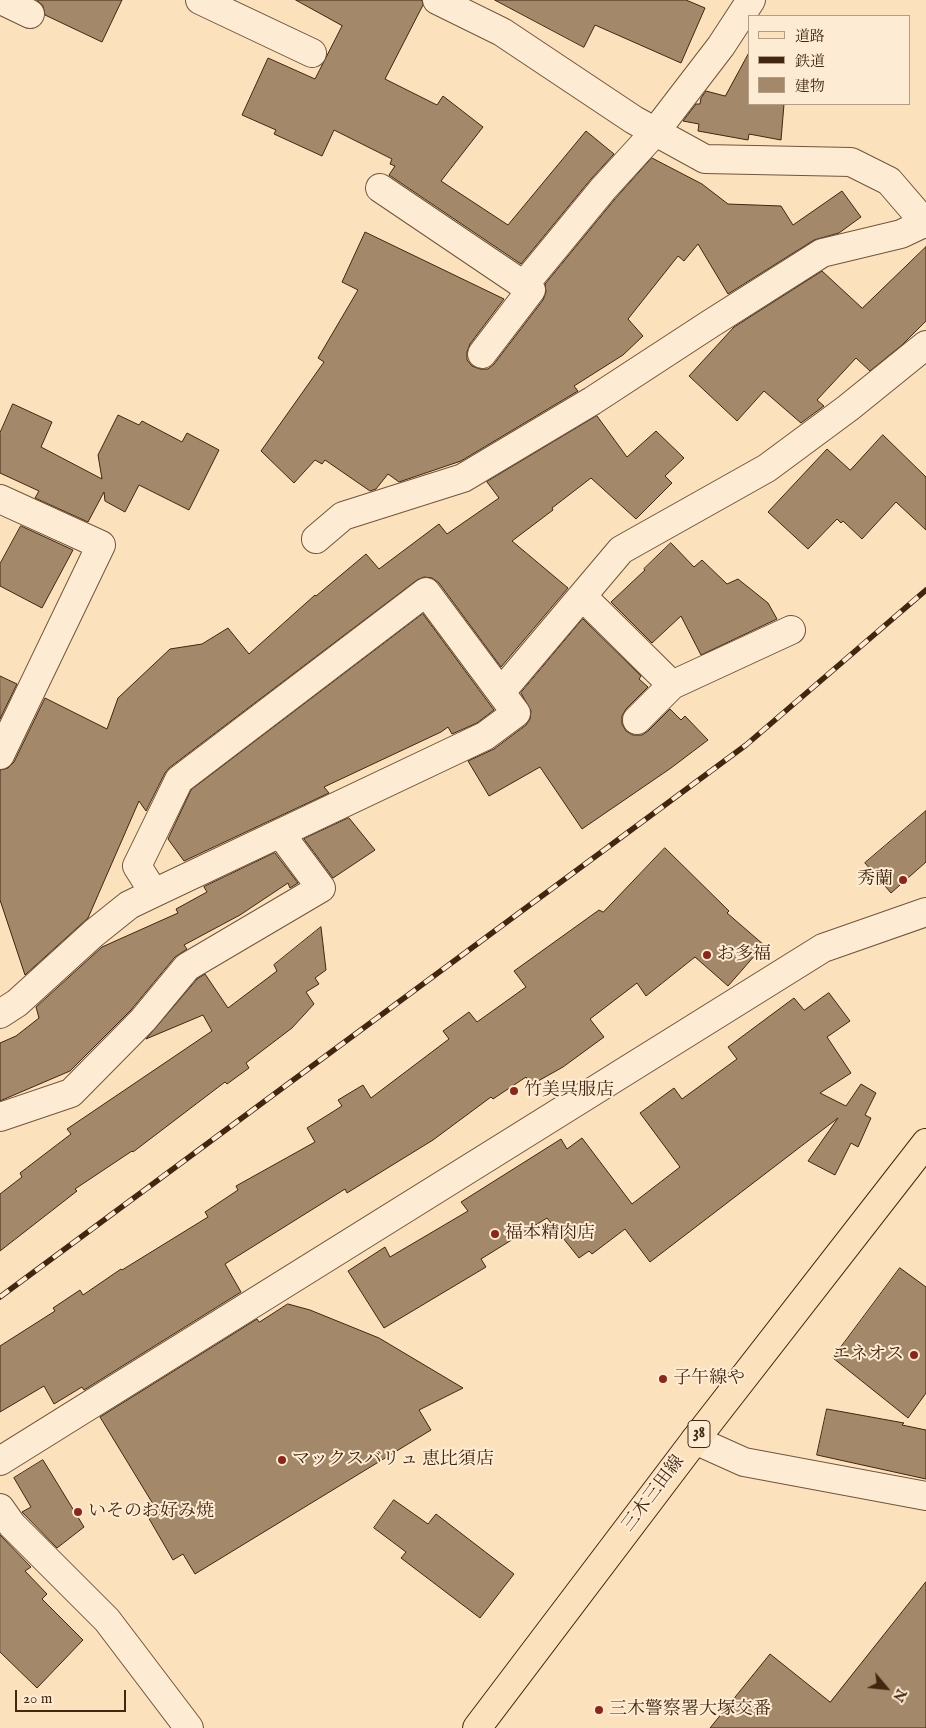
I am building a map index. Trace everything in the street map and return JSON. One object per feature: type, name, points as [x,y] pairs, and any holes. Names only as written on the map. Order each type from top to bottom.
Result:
[{"type":"main road","name":"三木三田線","points":[[477,1728],[695,1440],[926,1143]]},
{"type":"street","points":[[1,0],[30,14]]},
{"type":"street","points":[[200,0],[312,53]]},
{"type":"street","points":[[316,539],[344,516],[463,478],[592,401],[822,253],[901,234],[926,223],[889,181],[851,162],[705,159],[634,120],[502,32],[437,0]]},
{"type":"street","points":[[524,285],[602,189],[655,132],[721,46],[739,4]]},
{"type":"street","points":[[380,188],[531,290],[482,354]]},
{"type":"street","points":[[501,692],[621,550],[767,468],[848,408],[926,346]]},
{"type":"street","points":[[0,499],[101,545],[0,756]]},
{"type":"street","points":[[0,1014],[17,1003],[94,933],[129,905],[485,736],[516,713],[426,592],[179,780],[137,866],[154,893]]},
{"type":"street","points":[[582,596],[672,685]]},
{"type":"street","points":[[637,720],[672,685],[791,630]]},
{"type":"street","points":[[0,1117],[71,1093],[143,1020],[187,967],[321,888],[280,833]]},
{"type":"street","points":[[0,1461],[823,948],[926,912]]},
{"type":"street","points":[[695,1440],[744,1462],[926,1496]]},
{"type":"street","points":[[0,1508],[12,1525],[106,1620],[190,1728]]},
{"type":"building","points":[[37,0],[122,0],[102,42],[45,15],[43,6]]},
{"type":"building","points":[[296,0],[422,0],[423,5],[385,79],[437,105],[443,96],[483,127],[441,181],[508,225],[586,131],[614,154],[521,264],[389,175],[395,166],[390,164],[392,159],[334,130],[322,156],[274,134],[276,130],[242,115],[268,58],[315,79],[342,26]]},
{"type":"building","points":[[495,0],[686,0],[705,8],[681,63],[595,25],[584,47]]},
{"type":"building","points":[[748,55],[748,105],[784,105],[781,140],[749,134],[748,140],[698,131],[699,124],[683,121],[696,104],[700,104],[701,98],[706,91],[725,96]]},
{"type":"building","points":[[652,158],[702,184],[728,204],[781,206],[793,225],[842,191],[861,217],[839,233],[814,240],[728,294],[698,244],[684,261],[678,256],[628,319],[643,336],[623,355],[574,386],[578,391],[461,461],[399,482],[388,474],[376,489],[370,491],[325,460],[322,464],[315,460],[294,483],[261,451],[324,362],[318,358],[358,290],[342,282],[365,232],[504,299],[470,344],[467,352],[467,360],[472,366],[488,369],[494,364],[543,300],[546,292],[545,284],[615,199]]},
{"type":"building","points":[[926,247],[926,321],[902,345],[870,371],[856,358],[817,400],[824,406],[801,423],[764,391],[737,421],[689,376],[734,327],[822,271],[862,308]]},
{"type":"building","points":[[13,404],[52,422],[41,447],[102,479],[98,455],[118,415],[139,425],[142,421],[182,442],[187,433],[219,450],[189,510],[139,485],[125,512],[105,501],[104,492],[88,522],[35,498],[39,491],[0,473],[0,433]]},
{"type":"building","points":[[597,416],[627,457],[656,431],[684,458],[665,476],[672,483],[636,519],[591,478],[512,541],[568,588],[501,667],[439,583],[432,578],[424,577],[417,580],[169,768],[146,811],[139,801],[88,918],[25,975],[0,900],[0,770],[8,768],[14,762],[45,698],[107,729],[118,698],[170,649],[202,644],[228,628],[249,654],[315,595],[366,554],[379,569],[439,524],[447,534],[499,498],[487,482]]},
{"type":"building","points":[[883,435],[926,477],[926,530],[896,502],[862,539],[843,521],[841,523],[837,519],[808,549],[768,512],[827,449],[850,470]]},
{"type":"building","points":[[21,526],[73,550],[42,608],[0,586],[0,564]]},
{"type":"building","points":[[671,543],[694,567],[702,560],[727,584],[738,579],[768,603],[777,619],[701,655],[681,616],[652,643],[611,602]]},
{"type":"building","points":[[423,614],[494,710],[477,723],[452,734],[448,727],[324,787],[329,793],[184,861],[168,839],[191,790]]},
{"type":"building","points":[[583,619],[641,676],[639,679],[648,687],[626,709],[622,716],[622,724],[626,731],[633,735],[642,735],[670,709],[681,720],[685,716],[708,740],[671,768],[582,829],[540,767],[489,796],[468,761],[494,749],[526,725],[530,719],[531,711],[521,693]]},
{"type":"building","points":[[0,676],[17,684],[0,719]]},
{"type":"building","points":[[926,811],[926,862],[891,893],[865,863]]},
{"type":"building","points":[[349,818],[375,850],[333,878],[304,839]]},
{"type":"building","points":[[665,848],[729,911],[727,913],[764,945],[728,986],[695,957],[646,996],[637,983],[590,1019],[604,1037],[563,1067],[531,1085],[526,1077],[493,1099],[491,1097],[433,1140],[347,1193],[345,1189],[225,1264],[241,1292],[84,1390],[82,1387],[54,1404],[44,1386],[0,1412],[0,1346],[55,1311],[53,1308],[80,1290],[83,1295],[121,1269],[208,1217],[205,1212],[238,1190],[236,1186],[315,1142],[307,1128],[342,1106],[338,1100],[363,1085],[371,1098],[449,1039],[443,1031],[469,1012],[477,1022],[526,987],[514,971],[599,910],[603,912]]},
{"type":"building","points":[[275,853],[298,883],[290,888],[288,883],[240,915],[184,945],[187,949],[175,957],[131,1010],[70,1071],[0,1101],[0,1043],[16,1036],[39,1018],[36,1007],[102,947],[178,913],[176,909],[207,892],[204,887]]},
{"type":"building","points":[[321,927],[326,970],[315,978],[319,984],[306,992],[314,1004],[292,1028],[246,1063],[249,1068],[227,1084],[225,1082],[133,1152],[75,1189],[77,1191],[0,1251],[0,1194],[22,1177],[20,1173],[71,1134],[67,1129],[212,1031],[203,1015],[146,1039],[197,979],[205,974],[228,1008],[277,971],[274,965]]},
{"type":"building","points":[[829,993],[850,1021],[827,1037],[851,1073],[820,1093],[846,1106],[861,1084],[876,1093],[865,1115],[871,1118],[858,1147],[851,1143],[835,1175],[808,1161],[838,1118],[650,1262],[625,1229],[592,1254],[589,1251],[579,1258],[547,1218],[481,1259],[486,1267],[384,1328],[348,1271],[385,1247],[390,1257],[468,1211],[461,1202],[561,1139],[567,1149],[582,1138],[632,1204],[680,1167],[640,1113],[674,1088],[682,1099],[737,1059],[728,1047],[794,998],[804,1010]]},
{"type":"building","points":[[900,1268],[926,1287],[926,1393],[908,1418],[833,1358]]},
{"type":"building","points":[[288,1304],[310,1310],[379,1338],[463,1388],[419,1410],[431,1430],[195,1574],[183,1554],[173,1560],[144,1510],[153,1504],[100,1417],[257,1319],[259,1322]]},
{"type":"building","points":[[827,1409],[904,1423],[902,1425],[926,1430],[926,1479],[817,1455]]},
{"type":"building","points":[[43,1460],[84,1527],[57,1548],[22,1512],[31,1507],[14,1478]]},
{"type":"building","points":[[394,1500],[428,1524],[436,1514],[514,1574],[480,1618],[401,1558],[406,1552],[374,1528]]},
{"type":"building","points":[[0,1535],[31,1567],[25,1571],[47,1594],[42,1599],[83,1640],[37,1688],[0,1652]]},
{"type":"building","points":[[926,1582],[926,1728],[710,1728],[770,1654],[830,1702]]},
{"type":"railway","points":[[0,1297],[746,745],[926,590]]},
{"type":"place","name":"秀蘭","points":[[903,880]]},
{"type":"place","name":"お多福","points":[[707,955]]},
{"type":"place","name":"竹美呉服店","points":[[514,1091]]},
{"type":"place","name":"福本精肉店","points":[[495,1234]]},
{"type":"place","name":"エネオス","points":[[914,1355]]},
{"type":"place","name":"子午線や","points":[[663,1379]]},
{"type":"place","name":"マックスバリュ 恵比須店","points":[[282,1460]]},
{"type":"place","name":"いそのお好み焼","points":[[78,1512]]},
{"type":"place","name":"三木警察署大塚交番","points":[[599,1710]]}]
